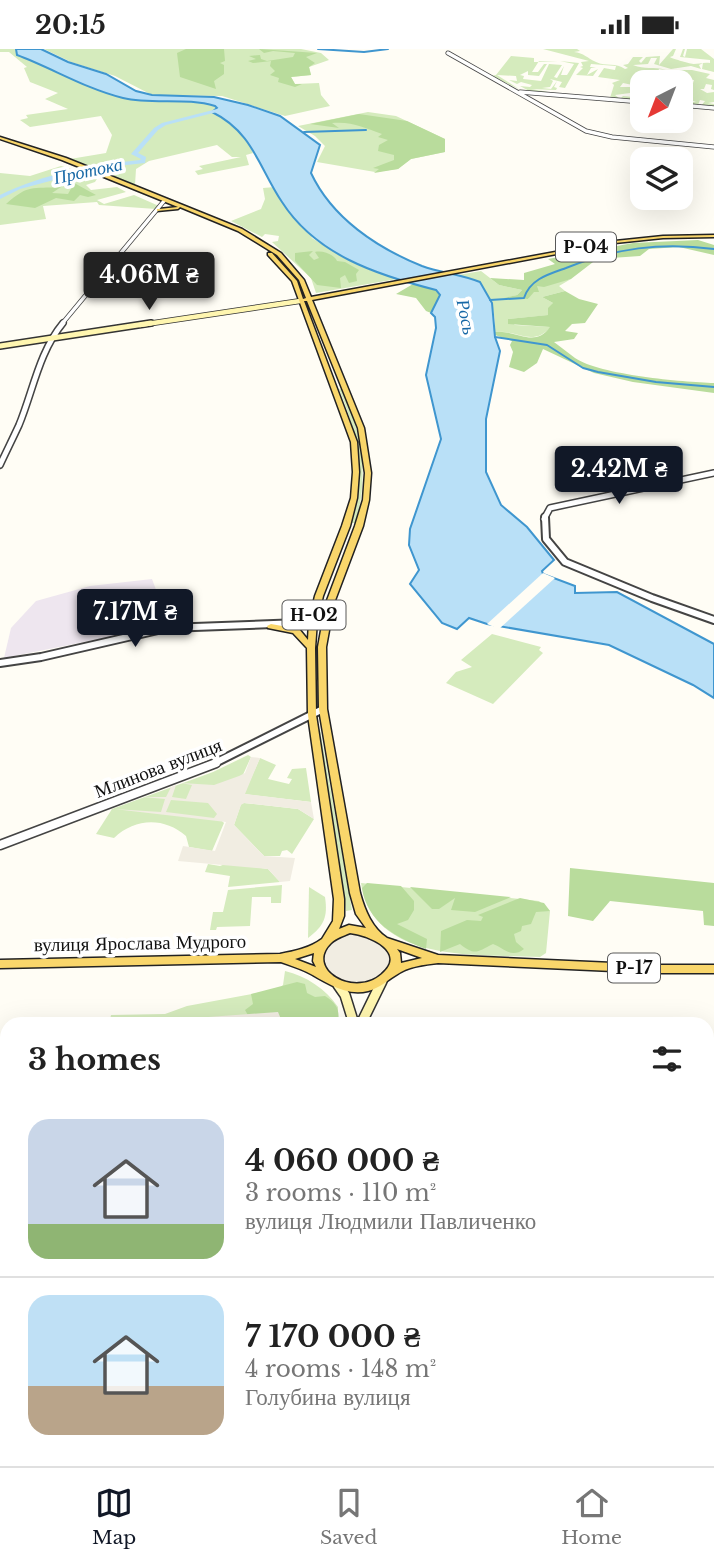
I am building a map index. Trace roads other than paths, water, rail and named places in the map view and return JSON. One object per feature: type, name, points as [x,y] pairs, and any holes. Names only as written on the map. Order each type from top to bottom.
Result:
[{"type":"main road","name":"Н-02","points":[[0,138],[227,224],[272,248],[297,273],[304,300],[344,408],[354,442],[356,472],[348,521],[318,596],[311,648],[312,715],[340,899],[340,916],[336,928],[324,942]]},
{"type":"main road","name":"Н-02","points":[[164,201],[244,237],[268,253],[289,274],[304,300],[361,428],[368,473],[359,526],[341,569],[326,622],[322,647],[323,709],[355,893],[361,914],[376,934],[388,943]]},
{"type":"main road","points":[[159,209],[178,208]]},
{"type":"main road","name":"Р-04","points":[[304,300],[623,241],[714,235]]},
{"type":"main road","points":[[0,346],[304,300]]},
{"type":"main road","points":[[271,627],[296,631],[303,635],[311,648]]},
{"type":"main road","points":[[376,934],[366,930],[349,929],[324,942],[317,958],[324,977],[338,985],[363,988],[382,981],[392,972],[395,959],[388,943]]},
{"type":"main road","name":"вулиця Ярослава Мудрого","points":[[0,964],[280,958],[306,952],[324,942]]},
{"type":"main road","name":"Р-17","points":[[388,943],[438,959]]},
{"type":"main road","name":"вулиця Ярослава Мудрого","points":[[280,958],[309,968],[324,977]]},
{"type":"main road","name":"Р-17","points":[[392,972],[408,964],[438,959],[714,969]]},
{"type":"main road","points":[[364,1017],[382,981]]},
{"type":"main road","points":[[338,985],[345,995],[352,1017]]},
{"type":"street","points":[[448,53],[591,133],[714,147]]},
{"type":"street","points":[[516,92],[630,101]]},
{"type":"street","points":[[693,106],[714,108]]},
{"type":"street","points":[[0,465],[19,424],[51,339],[164,201]]},
{"type":"street","points":[[714,474],[550,508],[543,516],[541,524],[552,548],[564,561],[629,590],[714,620]]},
{"type":"street","points":[[0,663],[41,657],[167,628],[271,627],[313,621],[326,622]]},
{"type":"street","name":"Млинова вулиця","points":[[0,845],[226,759],[323,709]]},
{"type":"water","name":"Рось","points":[[16,49],[41,49],[68,62],[106,74],[136,91],[152,95],[214,97],[280,116],[320,145],[311,173],[331,204],[358,230],[405,259],[480,282],[492,303],[495,337],[500,351],[486,419],[486,472],[501,505],[527,527],[554,560],[542,571],[543,574],[575,586],[575,593],[617,592],[714,644],[714,698],[693,685],[609,645],[487,624],[469,618],[457,629],[442,623],[410,584],[419,570],[409,545],[410,529],[441,439],[426,375],[436,328],[435,317],[431,313],[440,295],[436,290],[370,270],[330,249],[312,236],[282,202],[246,140],[226,120],[212,112],[217,108],[215,106],[193,102],[134,100],[109,94],[17,55]]},
{"type":"waterway","points":[[318,49],[364,52],[388,49]]},
{"type":"waterway","name":"Протока","points":[[0,197],[18,188],[99,166],[143,162],[144,158],[134,154],[156,129],[164,124],[219,110],[227,105]]},
{"type":"waterway","points":[[304,132],[366,130]]},
{"type":"waterway","points":[[490,300],[524,298],[531,286],[547,275],[620,251],[675,246],[714,249]]},
{"type":"waterway","points":[[495,337],[547,345],[583,368],[598,372],[656,382],[714,387]]}]
